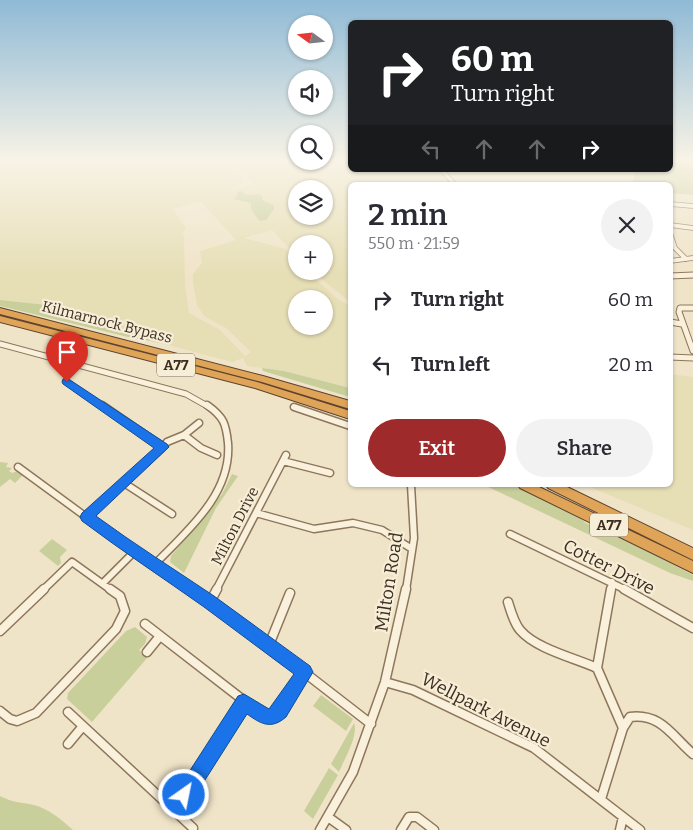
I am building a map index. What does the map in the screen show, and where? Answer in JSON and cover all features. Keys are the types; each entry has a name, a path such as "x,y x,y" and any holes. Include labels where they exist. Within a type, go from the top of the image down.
{"highway":[{"name":"Kilmarnock Bypass","path":"0,311 263,379 348,404"},
{"name":"Kilmarnock Bypass","path":"0,319 257,385 348,415"},
{"name":"A77","path":"528,487 693,566"},
{"name":"A77","path":"556,487 693,554"}],"street":[{"path":"673,204 693,206"},
{"path":"673,225 693,228"},
{"path":"673,242 675,248 686,259"},
{"path":"673,261 693,258"},
{"path":"673,276 693,275"},
{"path":"693,308 680,308 679,312 693,351"},
{"path":"673,322 682,324"},
{"path":"0,344 186,394 207,405 224,421 230,449 225,478 209,504 155,564"},
{"path":"673,357 693,358"},
{"path":"67,382 163,447"},
{"path":"294,407 348,425"},
{"path":"86,517 168,442 184,435 200,423"},
{"path":"184,435 201,448 217,455"},
{"name":"Milton Drive","path":"210,602 284,458 330,473"},
{"path":"18,467 134,552 155,564 210,602 371,724"},
{"path":"124,483 172,514"},
{"name":"Milton Road","path":"320,830 353,772 385,682 405,597 414,538 411,487"},
{"path":"256,513 314,530 353,523 382,530 412,549"},
{"name":"Cotter Drive","path":"510,534 612,582 693,628"},
{"path":"103,583 134,552"},
{"path":"0,631 72,562 120,596 125,610 116,629 36,713 20,722 10,721 0,710"},
{"path":"612,582 597,668 623,728"},
{"path":"269,645 290,593"},
{"path":"508,602 512,617 521,632 531,640 597,668"},
{"path":"144,624 265,717 270,718 280,711 304,672"},
{"path":"147,652 160,636"},
{"name":"Wellpark Avenue","path":"385,682 413,690 534,748 640,830"},
{"path":"174,811 244,702"},
{"path":"68,712 193,828"},
{"path":"601,799 623,728 630,717 641,714 653,717 693,754"},
{"path":"68,744 83,726"},
{"path":"328,817 346,830"},
{"path":"401,830 409,817 417,817 434,830"},
{"path":"620,830 623,817"}],"shaded area":[{"path":"0,199 288,199 288,225 333,225 333,199 348,199 348,300 323,280 333,280 333,235 288,235 288,247 272,230 244,238 286,249 288,251 288,280 316,280 328,290 288,290 288,335 333,335 333,295 348,305 348,387 284,371 247,366 243,358 232,362 161,343 146,336 102,327 47,305 0,300","holes":["201,202 236,240 200,251 202,263 193,274 193,282 197,305 204,316 226,328 251,352 245,356 220,330 189,313 185,286 184,235 181,234 186,229 173,209"]},
{"path":"673,374 693,377 693,530 590,487 673,487"}],"green space":[{"path":"233,199 262,199 274,205 274,209 266,220 260,221 252,211 251,203"},
{"path":"0,300 47,305 102,327 146,336 161,343 128,337 0,306"},
{"path":"262,368 284,371 348,387 348,396 263,371"},
{"path":"0,462 8,463 6,467 12,468 9,471 12,473 18,471 24,474 15,483 10,479 0,487"},
{"path":"232,474 238,476 216,508 184,573 170,562 171,556 222,494"},
{"path":"488,487 522,487 560,503 586,523 638,546 693,575 693,581 670,573"},
{"path":"52,539 67,550 60,557 61,563 58,566 39,551"},
{"path":"135,627 147,637 145,644 139,650 148,657 92,722 67,699 68,693 126,631"},
{"path":"321,695 353,719 346,731 313,706"},
{"path":"354,723 353,740 339,772 331,764"},
{"path":"329,768 338,775 313,819 304,811"},
{"path":"0,796 45,809 73,830 0,830"}],"route":[{"path":"67,382 163,447 150,461 86,517 134,552 155,564 210,602 304,672 280,711 270,718 259,714 244,702 184,795"}]}
